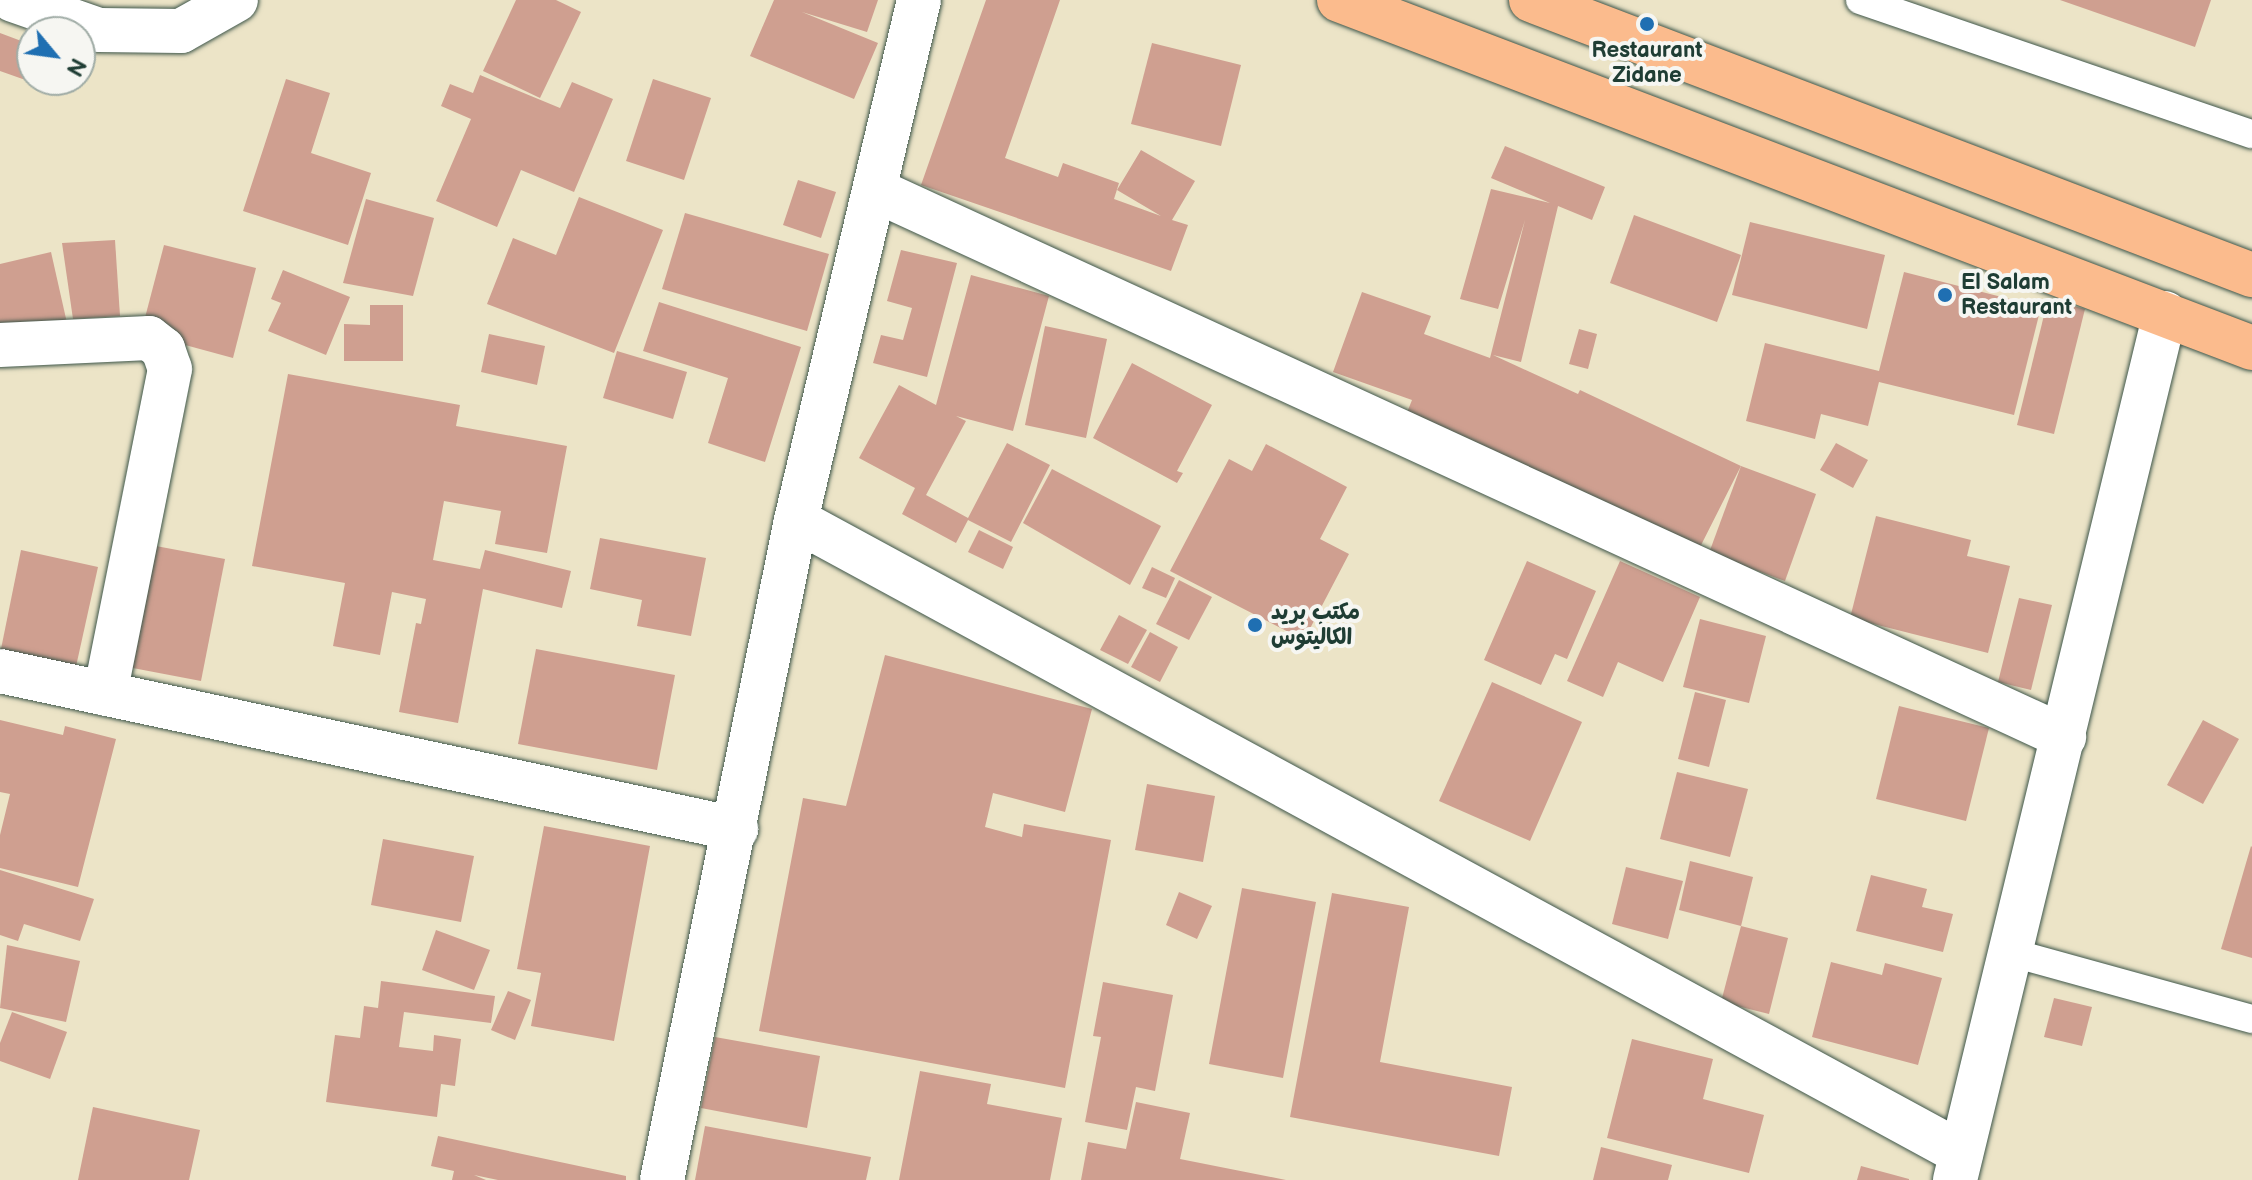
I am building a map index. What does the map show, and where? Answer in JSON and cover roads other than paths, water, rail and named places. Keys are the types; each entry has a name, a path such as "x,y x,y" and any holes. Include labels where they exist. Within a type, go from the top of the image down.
{"main road":[{"path":"1339,0 2252,348"},
{"path":"1531,0 1587,10 2252,275"}],"street":[{"path":"13,0 99,30 181,31 236,0"},
{"path":"662,1180 736,829 796,520 919,0"},
{"path":"875,190 2064,737"},
{"path":"796,520 1958,1166 2165,313"},
{"path":"0,345 149,338 163,349 170,369 105,694"},
{"path":"0,671 736,829"}],"lane":[{"path":"1860,0 2252,134"},
{"path":"2009,952 2252,1019"}],"place":[{"name":"Restaurant Zidane","path":"1647,24"},
{"name":"El Salam Restaurant","path":"1945,295"},
{"name":"مكتب بريد الكاليتوس","path":"1255,625"}]}
